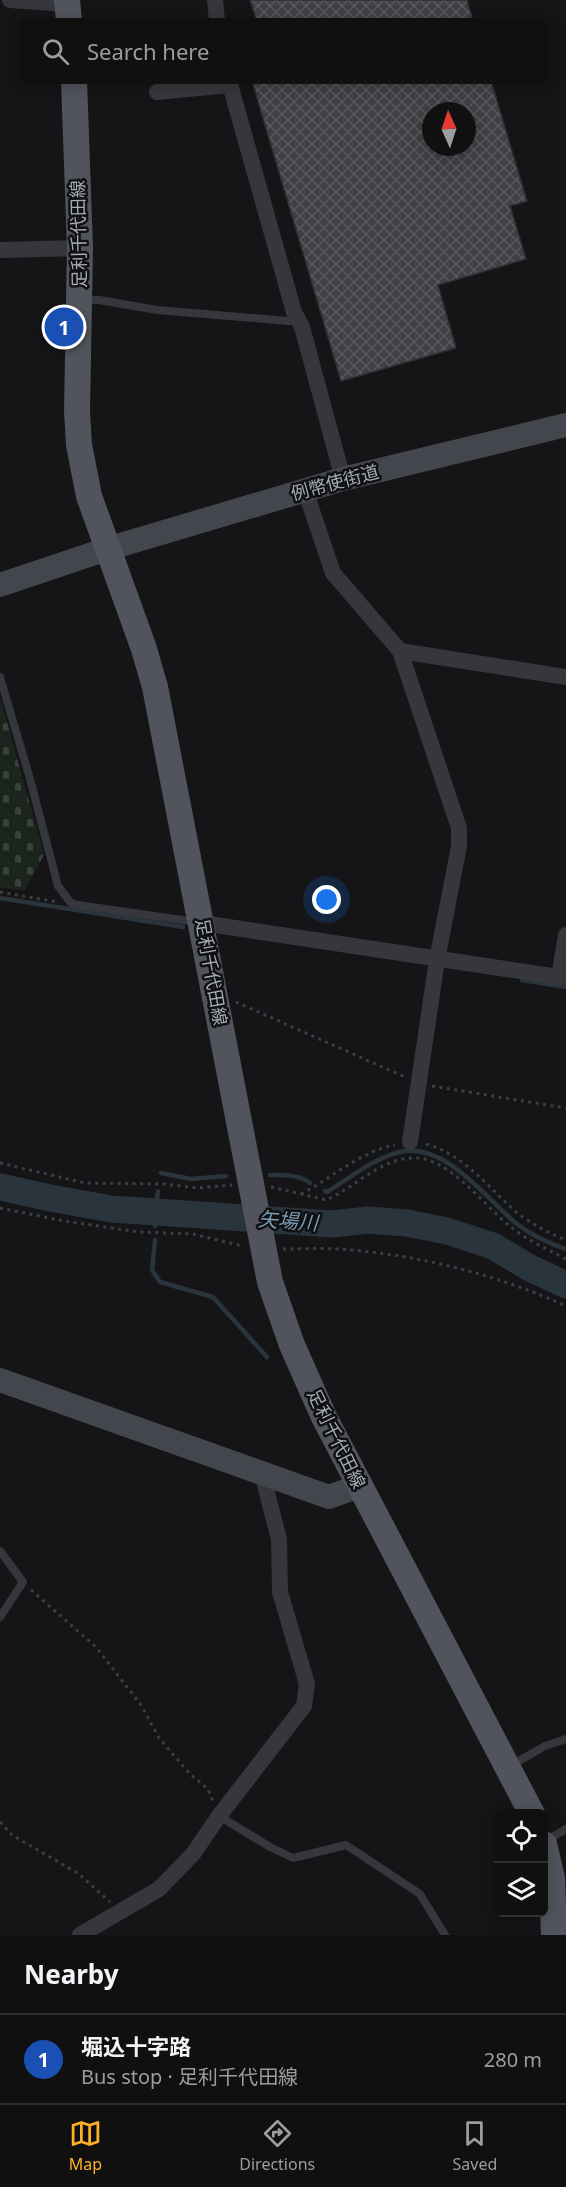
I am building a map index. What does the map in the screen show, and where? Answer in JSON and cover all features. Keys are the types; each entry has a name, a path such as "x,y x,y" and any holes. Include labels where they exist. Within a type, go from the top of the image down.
{"main road":[{"name":"足利千代田線","path":"74,84 80,248 77,411 79,445 89,496 144,649 155,687 270,1282 292,1346 324,1417 530,1809"},
{"name":"例幣使街道","path":"0,585 107,549 343,479 566,425"},
{"path":"0,1380 329,1497 359,1486"},
{"path":"548,1862 560,1904 554,1935"}],"street":[{"path":"9,0 68,8"},
{"path":"215,0 217,18"},
{"path":"158,92 222,84"},
{"path":"230,84 294,312 302,327 343,479"},
{"path":"0,250 80,248"},
{"path":"305,490 333,573 400,651 459,828 459,846 437,960 410,1142"},
{"path":"400,651 566,677"},
{"path":"202,923 437,960 563,977 566,935"},
{"path":"80,1935 159,1889 193,1854 219,1816 304,1706 307,1684 280,1592 279,1539 262,1474"}],"lane":[{"path":"80,300 99,300 157,310 298,320"},
{"path":"0,677 58,886 71,903 202,923"},
{"path":"0,1551 23,1582 0,1617"},
{"path":"508,1766 545,1746 566,1739"},
{"path":"219,1816 293,1858 346,1845 420,1894 445,1935"},
{"path":"548,1840 566,1829"}],"path":[{"path":"0,892 71,903"},
{"path":"213,992 419,1083 566,1108"},
{"path":"301,1194 367,1155 410,1142 440,1148 454,1156 516,1211 539,1227 566,1240"},
{"path":"0,1162 85,1183 165,1184 196,1188 217,1185 280,1188 326,1200 382,1168 411,1158 423,1159 447,1169 513,1229 566,1259"},
{"path":"0,1208 64,1221 139,1232 193,1234 232,1244 338,1249 404,1257 480,1275 566,1306"},
{"path":"23,1582 104,1656 141,1705 159,1738 190,1774 207,1788 219,1816"},
{"path":"0,1822 12,1835 80,1874 121,1912"}],"green space":[{"path":"0,697 44,855 24,891 0,887"}],"building":[{"path":"250,0 467,0 472,18 256,18"},
{"path":"253,84 492,84 527,201 510,206 526,259 438,285 456,348 341,381"}],"waterway":[{"path":"0,898 183,927"},
{"path":"522,980 566,987"},
{"path":"325,1191 327,1192 381,1159 400,1152 417,1151 433,1155 449,1164 464,1174 523,1228 540,1239 566,1249"},
{"path":"161,1173 191,1179 226,1176"},
{"path":"270,1175 286,1175 310,1183"},
{"name":"矢場川","path":"0,1187 111,1209 332,1224 368,1220 407,1223 447,1231 493,1246 528,1267 566,1285"},
{"name":"矢場川","path":"155,1226 158,1191"},
{"path":"155,1240 152,1270 160,1282 213,1297 267,1357"}],"place":[{"name":"堀込十字路","path":"64,327"}]}
